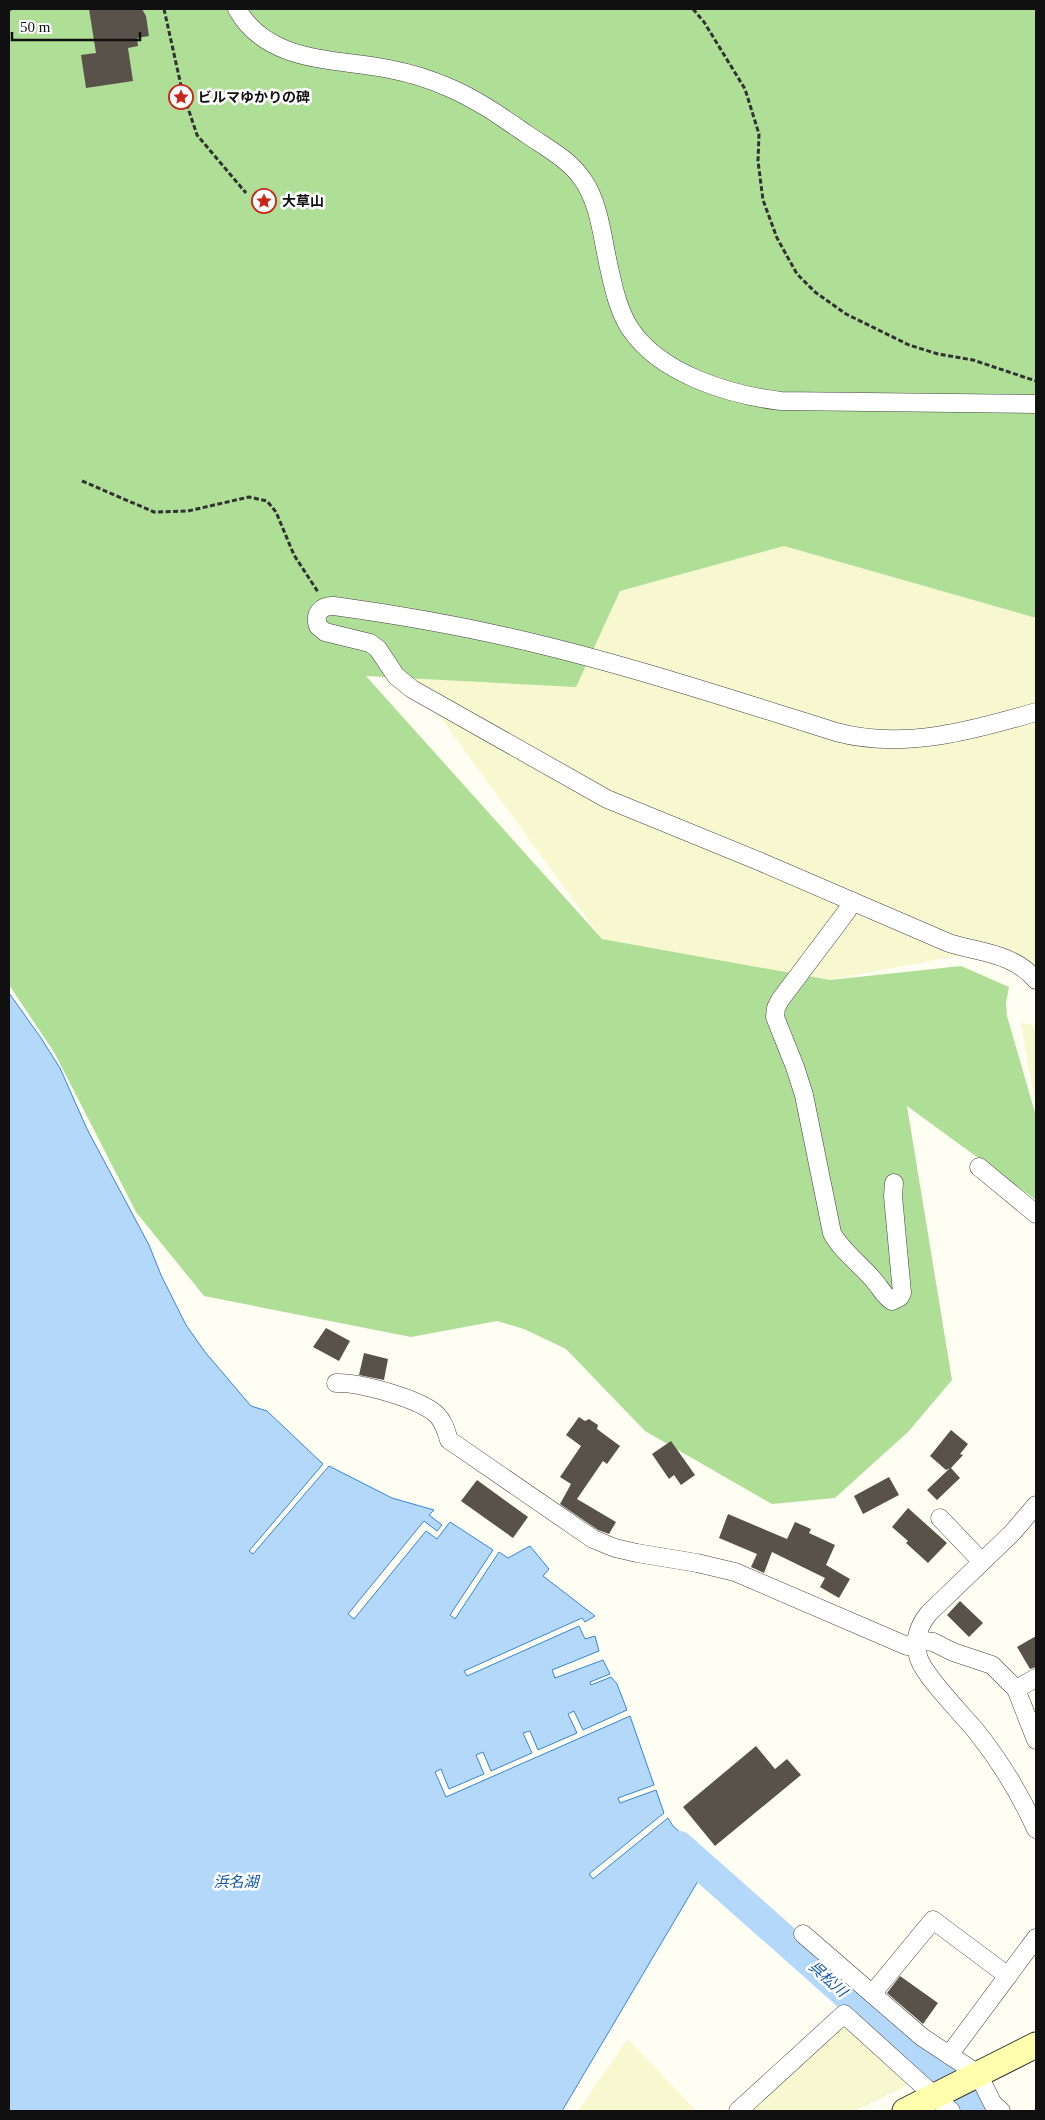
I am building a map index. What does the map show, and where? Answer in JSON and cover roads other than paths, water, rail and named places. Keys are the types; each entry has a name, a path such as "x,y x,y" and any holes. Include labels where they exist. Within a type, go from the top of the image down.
{"street":[{"path":"237,9 250,27 261,37 287,52 388,68 431,80 451,88 490,109 569,163 584,180 593,200 615,293 630,328 647,347 686,373 704,382 742,395 781,401 1036,404"},
{"path":"1036,712 968,732 899,738 867,738 836,732 648,674 548,646 446,624 327,606 321,609 317,617 321,630 370,643 378,649 396,676 412,689 577,783 622,805 949,943 1011,959 1025,968 1036,980"},
{"path":"852,901 848,911 780,1000 776,1008 775,1017 800,1081 832,1232 841,1246 873,1278 888,1299 892,1300 900,1297 902,1293 893,1196 894,1182"},
{"path":"979,1167 1036,1214"},
{"path":"336,1383 348,1382 400,1396 430,1410 441,1420 449,1440 593,1539 637,1554 697,1563 735,1572 907,1646 916,1642 933,1642 953,1652 992,1666 1016,1689 1036,1740"},
{"path":"1033,1514 924,1619 916,1642 922,1666 992,1752 1020,1796 1036,1829"},
{"path":"940,1518 982,1562"},
{"path":"1016,1689 1036,1678"},
{"path":"872,1994 933,1920 1008,1976"},
{"path":"804,1934 922,2036 950,2055 974,2076 1001,2111"},
{"path":"950,2055 1036,1938"},
{"path":"738,2111 844,2014 941,2101"},
{"path":"905,2111 941,2101 974,2076 1036,2045"}],"water":[{"name":"浜名湖","path":"9,993 60,1068 87,1129 149,1245 161,1275 186,1325 205,1352 251,1406 267,1411 323,1464 249,1551 253,1554 329,1466 392,1498 434,1510 429,1515 442,1525 437,1531 424,1521 348,1614 354,1619 426,1531 437,1539 450,1522 493,1550 450,1615 455,1619 499,1552 508,1558 530,1546 549,1569 543,1576 595,1616 585,1622 582,1618 464,1671 467,1676 579,1626 585,1639 595,1636 599,1651 552,1670 555,1678 603,1660 610,1674 590,1682 591,1685 611,1677 617,1684 627,1710 583,1730 574,1711 568,1714 577,1733 538,1750 530,1731 523,1733 532,1753 491,1771 483,1752 476,1755 484,1774 449,1789 441,1769 435,1772 446,1797 630,1716 654,1785 618,1798 620,1803 656,1790 664,1813 589,1874 593,1879 668,1818 673,1826 711,1859 562,2111 9,2111"}],"waterway":[{"name":"呉松川","path":"675,1850 679,1846 978,2111"}],"place":[{"name":"ビルマゆかりの碑","path":"181,97"},
{"name":"大草山","path":"264,201"}]}
